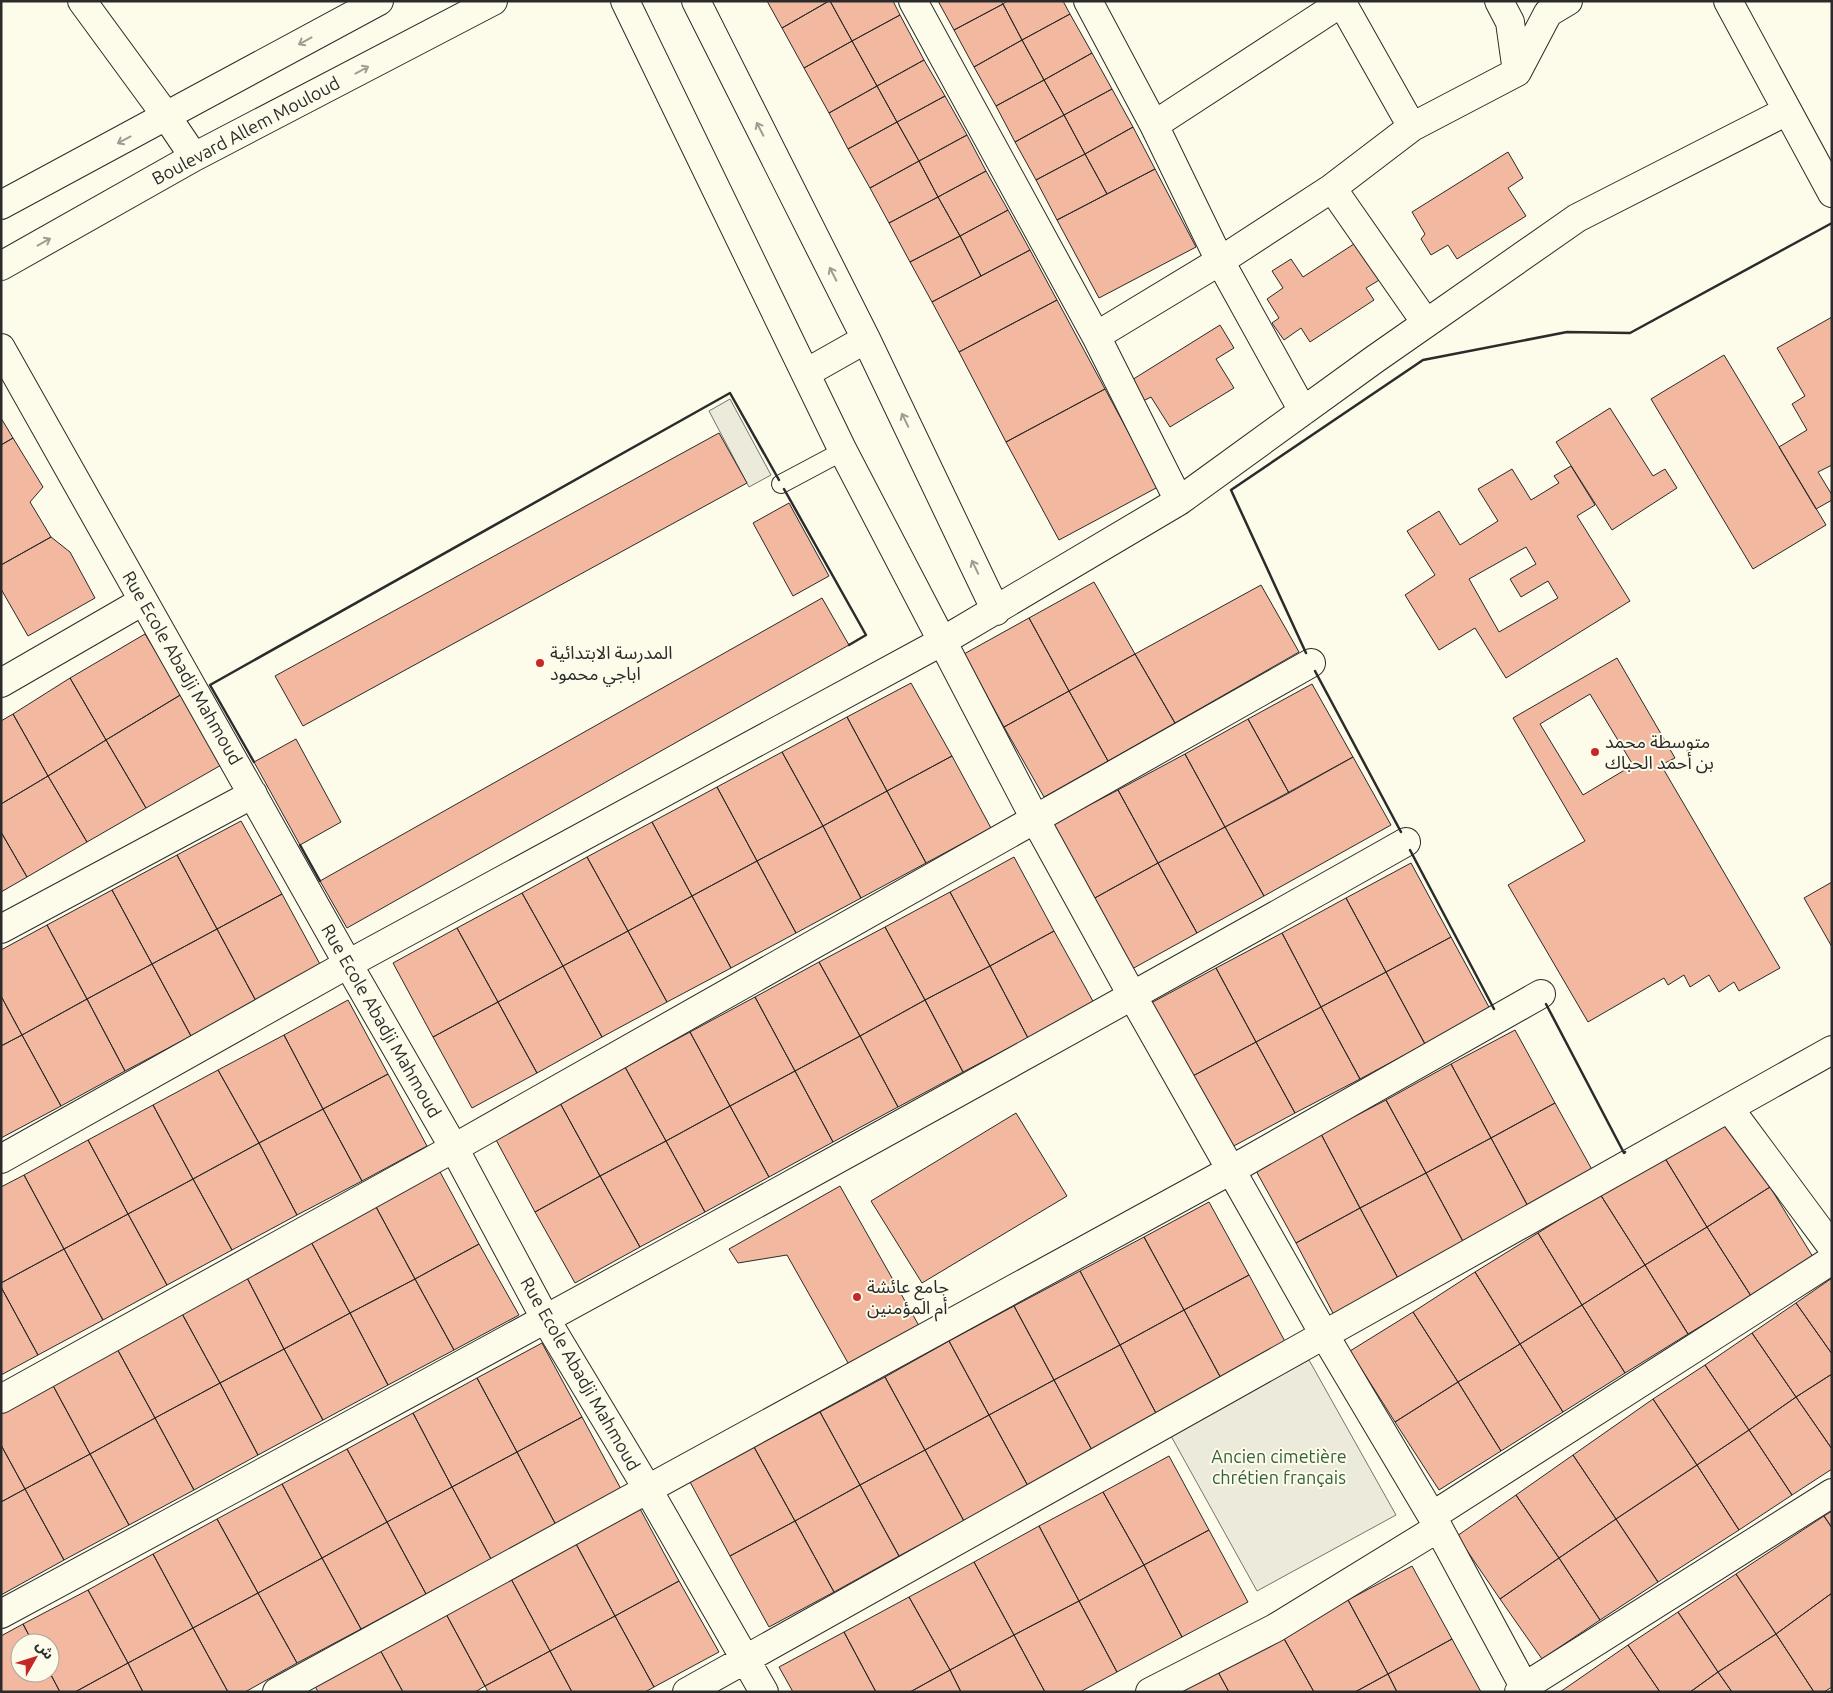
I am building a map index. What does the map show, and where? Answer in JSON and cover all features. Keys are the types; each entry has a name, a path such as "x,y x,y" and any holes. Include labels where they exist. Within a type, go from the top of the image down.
{"street":[{"path":"82,1 167,116 194,157"},
{"path":"1,205 379,1"},
{"name":"Boulevard Allem Mouloud","path":"1,266 194,157 493,1"},
{"path":"625,1 843,451 1035,819 1133,997 1325,1336 1435,1522 1523,1690 1832,1494"},
{"path":"696,1 866,339 996,611"},
{"path":"913,1 1096,336 1178,501"},
{"path":"1088,1 1154,125 1220,261 1303,411"},
{"path":"1499,1 1510,22 1517,72"},
{"path":"1096,336 1220,261 1332,188 1412,127 1517,72 1548,13 1568,1"},
{"path":"1728,1 1832,193"},
{"path":"1154,125 1342,2 1412,127"},
{"path":"1,1159 348,964 996,611 1178,501 1426,323 1577,218 1787,111"},
{"path":"1332,188 1426,323"},
{"path":"806,373 866,339"},
{"name":"Rue Ecole Abadji Mahmoud","path":"1,348 348,964 454,1148 546,1320 647,1488 764,1692"},
{"path":"1,683 144,601"},
{"path":"1,1399 454,1148 1311,663"},
{"path":"1,929 253,794"},
{"path":"1,1614 546,1320 1133,997 1406,842"},
{"path":"277,1692 1231,1170 1541,994"},
{"path":"687,1692 1325,1336 1832,1050"},
{"path":"1729,1108 1832,1247"},
{"path":"1150,1692 1275,1628 1832,1260"}],"lane":[{"path":"782,484 843,451"}],"green space":[{"name":"Ancien cimetière chrétien français","path":"1309,1360 1396,1515 1257,1591 1171,1436"}],"shaded area":[{"path":"730,399 771,475 749,487 709,411"}],"building":[{"path":"767,1 829,1 782,28"},
{"path":"829,1 852,41 804,68 782,28"},
{"path":"830,1 893,1 900,15 852,41"},
{"path":"938,1 1001,1 1003,4 954,30"},
{"path":"1007,1 1063,1 1070,14 1022,40 1003,4"},
{"path":"1003,4 1022,40 974,67 954,30"},
{"path":"1070,14 1092,53 1044,80 1022,40"},
{"path":"900,15 924,60 877,86 852,41"},
{"path":"1022,40 1044,80 996,106 974,67"},
{"path":"852,41 877,86 829,113 804,68"},
{"path":"1092,53 1112,89 1064,115 1044,80"},
{"path":"924,60 945,96 897,122 877,86"},
{"path":"1044,80 1064,115 1015,142 996,106"},
{"path":"877,86 897,122 848,149 829,113"},
{"path":"1112,89 1133,127 1085,154 1064,115"},
{"path":"945,96 967,135 919,161 897,122"},
{"path":"1064,115 1085,154 1036,180 1015,142"},
{"path":"897,122 919,161 870,188 848,149"},
{"path":"1133,127 1155,169 1107,194 1085,154"},
{"path":"967,135 986,171 938,197 919,161"},
{"path":"1508,152 1523,178 1508,188 1526,216 1457,259 1448,245 1431,255 1421,239 1425,234 1412,212"},
{"path":"1085,154 1107,194 1057,220 1036,180"},
{"path":"919,161 938,197 889,223 870,188"},
{"path":"1155,169 1196,247 1099,298 1057,220"},
{"path":"986,171 1008,210 960,236 938,197"},
{"path":"938,197 960,236 910,262 889,223"},
{"path":"1008,210 1030,250 981,276 960,236"},
{"path":"960,236 981,276 932,302 910,262"},
{"path":"1357,242 1381,279 1366,288 1374,300 1310,342 1301,328 1284,340 1272,323 1279,318 1267,299 1283,288 1272,271 1291,259 1303,277"},
{"path":"1030,250 1057,300 959,352 932,302"},
{"path":"1057,300 1105,389 1006,442 959,352"},
{"path":"1832,317 1832,465 1818,472 1832,495 1832,500 1816,509 1779,447 1807,430 1792,404 1805,396 1777,348"},
{"path":"1220,325 1234,348 1216,359 1234,388 1170,427 1151,397 1139,403 1127,383"},
{"path":"1724,355 1826,525 1753,569 1651,399"},
{"path":"1105,389 1158,487 1059,540 1006,442"},
{"path":"1610,408 1653,476 1665,469 1677,488 1612,530 1556,442"},
{"path":"1,418 13,438 1,445"},
{"path":"719,433 747,483 303,726 275,676"},
{"path":"13,438 43,487 30,502 51,537 1,565 1,445"},
{"path":"1571,466 1595,505 1577,516 1630,601 1506,678 1475,628 1439,650 1405,595 1435,575 1407,531 1439,511 1460,545 1498,521 1478,489 1512,469 1531,500 1559,483 1554,476","holes":["1526,547 1536,564 1510,579 1521,597 1548,581 1558,598 1499,632 1469,579"]},
{"path":"789,503 829,576 793,596 753,523"},
{"path":"51,537 70,552 95,598 28,636 1,589 1,565"},
{"path":"1094,582 1135,654 1069,691 1029,618"},
{"path":"1261,585 1299,652 1175,723 1135,654"},
{"path":"822,598 849,645 347,928 320,881"},
{"path":"1029,618 1069,691 1004,727 964,654"},
{"path":"145,634 182,694 106,740 70,678"},
{"path":"1135,654 1175,723 1108,761 1069,691"},
{"path":"1617,658 1675,758 1661,765 1780,968 1739,991 1734,982 1719,992 1709,975 1690,987 1684,975 1668,985 1664,978 1588,1022 1508,885 1585,841 1513,718","holes":["1590,694 1633,765 1583,795 1540,724"]},
{"path":"70,678 106,740 48,776 13,714"},
{"path":"911,683 952,756 887,791 847,717"},
{"path":"1312,684 1353,757 1289,793 1248,719"},
{"path":"1069,691 1108,761 1044,797 1004,727"},
{"path":"182,694 223,764 146,808 106,740"},
{"path":"13,714 48,776 1,804 1,721"},
{"path":"847,717 887,791 823,826 782,752"},
{"path":"1248,719 1289,793 1225,827 1185,754"},
{"path":"296,739 341,822 300,845 254,762"},
{"path":"106,740 146,808 87,842 48,776"},
{"path":"782,752 823,826 757,861 717,787"},
{"path":"1185,754 1225,827 1158,863 1118,790"},
{"path":"952,756 991,828 926,863 887,791"},
{"path":"1353,757 1391,825 1264,896 1225,827"},
{"path":"48,776 87,842 27,877 1,832 1,804"},
{"path":"717,787 757,861 692,896 652,822"},
{"path":"1118,790 1158,863 1093,899 1053,824"},
{"path":"887,791 926,863 861,898 823,826"},
{"path":"241,821 282,894 217,929 177,855"},
{"path":"652,822 692,896 628,931 587,857"},
{"path":"823,826 861,898 796,933 757,861"},
{"path":"1225,827 1264,896 1197,933 1158,863"},
{"path":"1,832 27,877 1,892"},
{"path":"177,855 217,929 152,964 112,890"},
{"path":"587,857 628,931 563,966 522,893"},
{"path":"1014,857 1054,931 990,966 950,892"},
{"path":"757,861 796,933 731,968 692,896"},
{"path":"1158,863 1197,933 1132,969 1093,899"},
{"path":"1411,863 1451,937 1386,972 1346,898"},
{"path":"1832,882 1832,947 1804,898"},
{"path":"112,890 152,964 87,999 47,925"},
{"path":"950,892 990,966 925,1000 885,927"},
{"path":"522,893 563,966 498,1002 457,928"},
{"path":"282,894 321,966 256,1001 217,929"},
{"path":"692,896 731,968 667,1002 628,931"},
{"path":"1346,898 1386,972 1321,1007 1282,933"},
{"path":"47,925 87,999 22,1035 1,996 1,950"},
{"path":"885,927 925,1000 860,1036 819,962"},
{"path":"457,928 498,1002 433,1037 393,963"},
{"path":"217,929 256,1001 191,1036 152,964"},
{"path":"628,931 667,1002 602,1037 563,966"},
{"path":"1054,931 1094,1003 1028,1038 990,966"},
{"path":"1282,933 1321,1007 1256,1042 1216,968"},
{"path":"1451,937 1490,1009 1425,1044 1386,972"},
{"path":"819,962 860,1036 795,1071 755,997"},
{"path":"152,964 191,1036 125,1071 87,999"},
{"path":"563,966 602,1037 537,1073 498,1002"},
{"path":"990,966 1028,1038 963,1072 925,1000"},
{"path":"1216,968 1256,1042 1191,1077 1151,1003"},
{"path":"1386,972 1425,1044 1360,1079 1321,1007"},
{"path":"1,996 22,1035 1,1046"},
{"path":"755,997 795,1071 730,1106 690,1032"},
{"path":"87,999 125,1071 61,1106 22,1035"},
{"path":"348,1000 388,1074 323,1109 284,1035"},
{"path":"925,1000 963,1072 898,1107 860,1036"},
{"path":"498,1002 537,1073 472,1108 433,1037"},
{"path":"1321,1007 1360,1079 1295,1113 1256,1042"},
{"path":"1515,1030 1555,1103 1491,1138 1451,1064"},
{"path":"690,1032 730,1106 666,1141 625,1067"},
{"path":"22,1035 61,1106 1,1138 1,1046"},
{"path":"284,1035 323,1109 259,1143 218,1070"},
{"path":"860,1036 898,1107 833,1142 795,1071"},
{"path":"1256,1042 1295,1113 1230,1148 1191,1077"},
{"path":"1451,1064 1491,1138 1426,1173 1386,1100"},
{"path":"625,1067 666,1141 600,1176 560,1103"},
{"path":"218,1070 259,1143 193,1179 153,1105"},
{"path":"795,1071 833,1142 769,1177 730,1106"},
{"path":"388,1074 427,1146 362,1181 323,1109"},
{"path":"1386,1100 1426,1173 1360,1208 1321,1134"},
{"path":"560,1103 600,1176 535,1212 495,1138"},
{"path":"1555,1103 1595,1175 1530,1210 1491,1138"},
{"path":"153,1105 193,1179 128,1214 88,1140"},
{"path":"730,1106 769,1177 705,1212 666,1141"},
{"path":"323,1109 362,1181 297,1215 259,1143"},
{"path":"1016,1113 1067,1196 922,1283 871,1201"},
{"path":"1725,1117 1770,1187 1707,1227 1663,1155"},
{"path":"1321,1134 1360,1208 1296,1243 1255,1169"},
{"path":"1491,1138 1530,1210 1465,1245 1426,1173"},
{"path":"88,1140 128,1214 64,1249 24,1175"},
{"path":"666,1141 705,1212 640,1247 600,1176"},
{"path":"259,1143 297,1215 232,1250 193,1179"},
{"path":"1663,1155 1707,1227 1645,1265 1600,1194"},
{"path":"439,1170 479,1244 415,1279 375,1205"},
{"path":"1426,1173 1465,1245 1399,1280 1360,1208"},
{"path":"24,1175 64,1249 1,1283 1,1187"},
{"path":"600,1176 640,1247 575,1283 535,1212"},
{"path":"193,1179 232,1250 167,1285 128,1214"},
{"name":"جامع عائشة أم المؤمنين","path":"840,1186 922,1331 852,1370 787,1255 738,1263 729,1249"},
{"path":"1770,1187 1813,1257 1751,1296 1707,1227"},
{"path":"1600,1194 1645,1265 1582,1305 1538,1233"},
{"path":"1209,1202 1249,1275 1184,1310 1144,1237"},
{"path":"375,1205 415,1279 350,1313 310,1240"},
{"path":"1360,1208 1399,1280 1334,1315 1296,1243"},
{"path":"128,1214 167,1285 103,1320 64,1249"},
{"path":"1707,1227 1751,1296 1688,1334 1645,1265"},
{"path":"1538,1233 1582,1305 1520,1344 1475,1272"},
{"path":"1144,1237 1184,1310 1120,1345 1080,1271"},
{"path":"310,1240 350,1313 284,1349 245,1274"},
{"path":"479,1244 519,1315 454,1350 415,1279"},
{"path":"64,1249 103,1320 38,1355 1,1287 1,1283"},
{"path":"1645,1265 1688,1334 1625,1373 1582,1305"},
{"path":"1080,1271 1120,1345 1054,1380 1014,1306"},
{"path":"1475,1272 1520,1344 1458,1382 1413,1312"},
{"path":"245,1274 284,1349 220,1383 180,1310"},
{"path":"1249,1275 1288,1347 1223,1382 1184,1310"},
{"path":"1832,1278 1832,1354 1796,1303"},
{"path":"415,1279 454,1350 388,1385 350,1313"},
{"path":"1,1287 38,1355 1,1375"},
{"path":"1796,1303 1832,1354 1832,1374 1796,1397 1752,1333"},
{"path":"1582,1305 1625,1373 1563,1412 1520,1344"},
{"path":"1014,1306 1054,1380 989,1415 949,1341"},
{"path":"180,1310 220,1383 155,1418 115,1345"},
{"path":"1184,1310 1223,1382 1158,1417 1120,1345"},
{"path":"1413,1312 1458,1382 1395,1422 1350,1351"},
{"path":"350,1313 388,1385 323,1420 284,1349"},
{"path":"1752,1333 1796,1397 1749,1430 1705,1365"},
{"path":"949,1341 989,1415 925,1450 885,1377"},
{"path":"542,1343 582,1417 517,1452 477,1378"},
{"path":"1520,1344 1563,1412 1501,1451 1458,1382"},
{"path":"115,1345 155,1418 90,1454 50,1380"},
{"path":"1120,1345 1158,1417 1093,1452 1054,1380"},
{"path":"284,1349 323,1420 258,1455 220,1383"},
{"path":"1705,1365 1749,1430 1697,1465 1653,1399"},
{"path":"1832,1374 1832,1449 1796,1397"},
{"path":"885,1377 925,1450 860,1485 820,1412"},
{"path":"477,1378 517,1452 452,1487 413,1413"},
{"path":"50,1380 90,1454 25,1489 1,1445 1,1407"},
{"path":"1054,1380 1093,1452 1028,1486 989,1415"},
{"path":"1458,1382 1501,1451 1439,1490 1395,1422"},
{"path":"220,1383 258,1455 194,1490 155,1418"},
{"path":"1796,1397 1832,1449 1832,1469 1792,1495 1749,1430"},
{"path":"1653,1399 1697,1465 1616,1519 1573,1455"},
{"path":"820,1412 860,1485 795,1521 754,1447"},
{"path":"413,1413 452,1487 387,1522 347,1449"},
{"path":"989,1415 1028,1486 964,1521 925,1450"},
{"path":"582,1417 621,1489 556,1525 517,1452"},
{"path":"155,1418 194,1490 129,1525 90,1454"},
{"path":"1749,1430 1792,1495 1739,1530 1697,1465"},
{"path":"1,1445 25,1489 1,1502"},
{"path":"754,1447 795,1521 730,1556 690,1482"},
{"path":"347,1449 387,1522 322,1558 282,1484"},
{"path":"925,1450 964,1521 899,1556 860,1485"},
{"path":"517,1452 556,1525 491,1559 452,1487"},
{"path":"90,1454 129,1525 64,1560 25,1489"},
{"path":"1573,1455 1616,1519 1559,1558 1516,1495"},
{"path":"1169,1456 1209,1530 1144,1565 1103,1492"},
{"path":"1697,1465 1739,1530 1658,1582 1616,1519"},
{"path":"282,1484 322,1558 258,1593 217,1519"},
{"path":"860,1485 899,1556 834,1592 795,1521"},
{"path":"452,1487 491,1559 426,1594 387,1522"},
{"path":"25,1489 64,1560 1,1595 1,1502"},
{"path":"1103,1492 1144,1565 1079,1601 1039,1526"},
{"path":"1516,1495 1559,1558 1500,1599 1457,1536"},
{"path":"639,1507 679,1581 615,1616 575,1542"},
{"path":"1832,1511 1832,1528 1824,1516"},
{"path":"1824,1516 1832,1528 1832,1593 1776,1634 1736,1574"},
{"path":"217,1519 258,1593 193,1628 153,1554"},
{"path":"1616,1519 1658,1582 1600,1620 1559,1558"},
{"path":"795,1521 834,1592 769,1627 730,1556"},
{"path":"387,1522 426,1594 361,1629 322,1558"},
{"path":"1039,1526 1079,1601 1014,1635 974,1562"},
{"path":"1209,1530 1248,1602 1182,1637 1144,1565"},
{"path":"575,1542 615,1616 550,1651 510,1577"},
{"path":"153,1554 193,1628 128,1663 88,1590"},
{"path":"322,1558 361,1629 297,1663 258,1593"},
{"path":"1559,1558 1600,1620 1542,1659 1500,1599"},
{"path":"974,1562 1014,1635 950,1670 909,1597"},
{"path":"1144,1565 1182,1637 1117,1672 1079,1601"},
{"path":"1412,1566 1452,1639 1388,1674 1348,1600"},
{"path":"1736,1574 1776,1634 1718,1672 1678,1612"},
{"path":"510,1577 550,1651 485,1686 445,1612"},
{"path":"679,1581 719,1652 654,1687 615,1616"},
{"path":"88,1590 128,1663 75,1692 60,1692 55,1683 60,1683 60,1633 28,1633 23,1624"},
{"path":"258,1593 297,1663 245,1692 228,1692 193,1628"},
{"path":"1832,1593 1832,1687 1824,1692 1814,1692 1776,1634"},
{"path":"909,1597 950,1670 910,1692 876,1692 844,1632"},
{"path":"1348,1600 1388,1674 1355,1692 1314,1692 1282,1635"},
{"path":"1079,1601 1117,1672 1080,1692 1045,1692 1014,1635"},
{"path":"445,1612 485,1686 475,1692 403,1692 379,1648"},
{"path":"1678,1612 1718,1672 1690,1692 1660,1692 1628,1645"},
{"path":"615,1616 654,1687 645,1692 572,1692 550,1651"},
{"path":"23,1624 28,1633 10,1633 10,1683 55,1683 60,1692 1,1692 1,1636"},
{"path":"193,1628 228,1692 143,1692 128,1663"},
{"path":"844,1632 876,1692 793,1692 779,1667"},
{"path":"1776,1634 1814,1692 1732,1692 1718,1672"},
{"path":"1014,1635 1045,1692 961,1692 950,1670"},
{"path":"1282,1635 1314,1692 1229,1692 1217,1670"},
{"path":"1452,1639 1481,1692 1397,1692 1388,1674"},
{"path":"1628,1645 1660,1692 1560,1692"},
{"path":"379,1648 403,1692 318,1692 314,1684"},
{"path":"550,1651 572,1692 488,1692 485,1686"},
{"path":"128,1663 143,1692 75,1692"},
{"path":"950,1670 961,1692 910,1692"},
{"path":"1217,1670 1229,1692 1177,1692"},
{"path":"1718,1672 1732,1692 1690,1692"},
{"path":"1388,1674 1397,1692 1355,1692"}],"wall":[{"path":"1306,653 1231,490 1423,360 1567,332 1630,333 1832,223"},
{"path":"254,762 210,685 730,393 779,480"},
{"path":"784,489 866,635 849,645"},
{"path":"1315,671 1401,832"},
{"path":"300,845 320,881"},
{"path":"1410,850 1494,1009"},
{"path":"1546,1004 1625,1152"}],"place":[{"name":"المدرسة الابتدائية اباجي محمود","path":"540,663"},
{"name":"متوسطة محمد بن أحمد الحباك","path":"1595,752"},
{"name":"جامع عائشة أم المؤمنين","path":"857,1297"}]}
